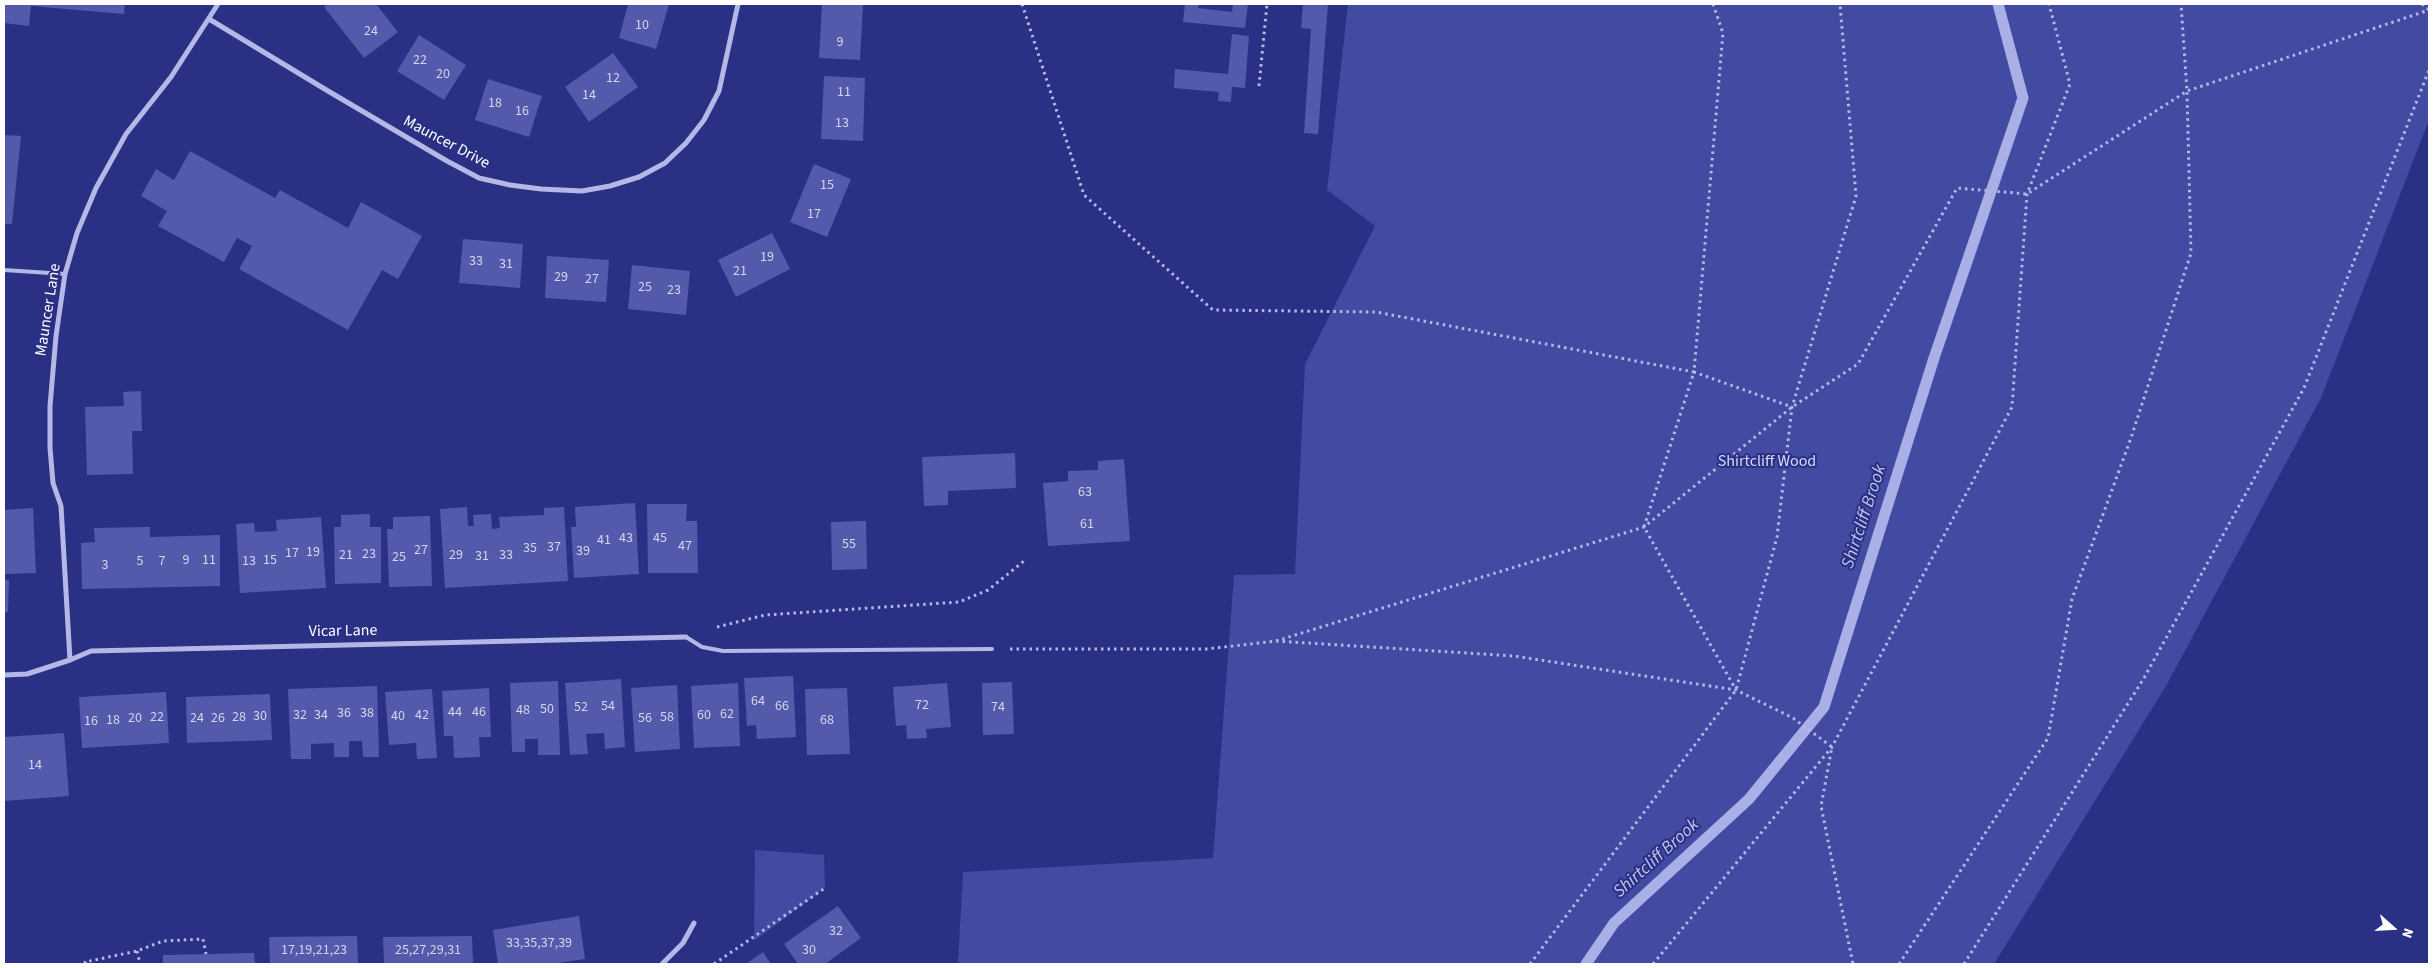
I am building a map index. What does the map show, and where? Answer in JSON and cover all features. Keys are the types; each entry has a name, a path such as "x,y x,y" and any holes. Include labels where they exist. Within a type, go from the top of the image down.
{"street":[{"name":"Mauncer Lane","path":"70,660 61,506 53,483 50,448 50,406 56,336 65,274 77,233 96,188 126,134 171,77 218,4"},
{"name":"Mauncer Drive","path":"209,19 447,162 479,178 518,186 582,191 610,186 639,177 665,163 686,143 704,120 719,92 738,4"},
{"name":"Vicar Lane","path":"4,675 28,674 90,651 686,637"},
{"path":"662,964 682,943 694,923"}],"lane":[{"path":"4,270 65,274"},
{"path":"686,637 702,647 723,651 992,649"}],"path":[{"path":"1022,4 1084,195 1213,310 1376,312 1694,372 1792,408"},
{"path":"1259,86 1268,4"},
{"path":"1713,4 1723,33 1694,372 1644,527 1736,690"},
{"path":"1530,964 1736,690 1777,537 1792,408 1856,196 1840,4"},
{"path":"1653,964 1832,747 2012,407 2027,194 2070,84 2049,4"},
{"path":"1899,964 2048,738 2072,599 2131,438 2191,253 2187,91 2181,4"},
{"path":"2422,4 2429,10"},
{"path":"1276,641 1644,527 1792,408 1858,364 1957,188 2027,194 2187,91 2429,10"},
{"path":"1964,964 2144,678 2304,388 2429,70"},
{"path":"686,637 764,615 959,602 988,590 1024,560"},
{"path":"992,649 1206,649 1276,641 1514,656 1736,690 1793,718 1832,747"},
{"path":"1832,747 1821,806 1853,964"},
{"path":"714,964 825,888"},
{"path":"86,964 85,962 137,951 163,941 203,939 206,954"},
{"path":"137,951 140,964"}],"green space":[{"name":"Shirtcliff Wood","path":"1348,4 2429,4 2429,120 2321,398 2166,686 1994,964 958,964 963,872 1213,858 1234,575 1295,574 1305,364 1375,226 1327,190"},
{"path":"755,850 824,855 825,888 754,941"}],"building":[{"path":"4,4 125,4 124,14 31,6 29,26 4,23"},
{"path":"328,4 376,4 398,32 364,58 324,7"},
{"path":"628,4 669,4 656,49 619,38"},
{"path":"822,4 863,4 860,60 819,58"},
{"path":"1185,4 1199,4 1198,8 1232,12 1233,4 1248,4 1245,28 1183,22"},
{"path":"1303,4 1328,4 1318,134 1304,133 1311,29 1301,28"},
{"path":"1232,34 1249,36 1245,88 1232,87 1231,102 1218,101 1219,92 1174,88 1175,69 1228,74"},
{"path":"419,35 466,65 444,100 397,71"},
{"path":"613,53 638,87 589,122 565,87"},
{"path":"824,76 865,78 863,141 821,139"},
{"path":"488,79 542,96 529,137 475,120"},
{"path":"4,135 21,136 12,224 4,224"},
{"path":"190,151 275,198 280,190 348,228 361,202 422,236 398,279 382,270 348,330 239,269 252,246 237,238 224,262 158,226 167,211 141,196 156,169 174,180"},
{"path":"814,164 851,179 827,237 790,222"},
{"path":"772,233 790,269 736,297 718,260"},
{"path":"463,239 523,244 520,288 459,283"},
{"path":"547,256 609,260 606,302 545,298"},
{"path":"632,265 690,271 686,315 628,309"},
{"path":"141,391 142,431 132,431 133,474 87,475 85,407 124,406 123,392"},
{"path":"1015,453 1016,488 948,491 948,505 924,506 922,457"},
{"path":"1124,459 1130,541 1048,546 1043,483 1068,481 1068,471 1098,470 1098,461"},
{"path":"635,503 639,574 574,578 571,527 576,527 575,507"},
{"path":"647,504 687,504 686,521 697,521 698,573 648,573"},
{"path":"467,507 468,526 474,526 473,515 491,514 492,529 500,528 499,517 544,515 544,508 564,507 568,581 445,588 440,509"},
{"path":"33,508 36,573 4,574 4,510"},
{"path":"370,514 370,527 381,527 381,583 335,584 334,527 341,527 341,515"},
{"path":"430,516 432,586 389,587 387,529 393,529 393,517"},
{"path":"321,517 326,588 240,593 236,524 254,523 255,532 277,531 276,520"},
{"path":"866,521 867,569 832,570 831,522"},
{"path":"150,527 150,537 220,535 220,586 82,589 81,543 95,542 94,528"},
{"path":"4,580 9,580 8,612 4,612"},
{"path":"793,676 796,737 757,739 756,725 747,726 744,678"},
{"path":"621,679 625,747 605,749 604,733 586,734 588,754 570,755 565,683"},
{"path":"558,681 560,755 538,755 538,739 525,739 525,752 512,752 510,683"},
{"path":"1012,682 1014,734 983,735 982,683"},
{"path":"738,683 740,746 694,748 691,686"},
{"path":"947,683 951,727 926,729 927,738 907,739 906,725 896,726 893,687"},
{"path":"677,685 680,749 635,752 631,688"},
{"path":"377,686 379,757 363,757 362,741 349,741 349,757 334,757 334,743 311,744 311,759 291,759 288,689"},
{"path":"489,688 491,737 479,737 480,757 454,758 453,736 444,736 442,691"},
{"path":"847,688 850,754 807,755 805,689"},
{"path":"432,689 437,758 417,759 416,743 389,745 385,692"},
{"path":"166,692 169,743 82,748 79,697"},
{"path":"270,694 272,740 187,743 186,697"},
{"path":"64,733 69,796 4,801 4,737"},
{"path":"838,906 861,938 825,964 798,964 784,944"},
{"path":"579,916 585,959 551,964 498,964 493,930"},
{"path":"357,936 358,964 270,964 269,937"},
{"path":"472,936 473,964 384,964 383,937"},
{"path":"763,952 771,964 746,964"},
{"path":"254,953 255,964 163,964 163,955"}],"waterway":[{"name":"Shirtcliff Brook","path":"1586,964 1614,923 1749,799 1824,707 1934,358 2023,98 1998,4"}]}
